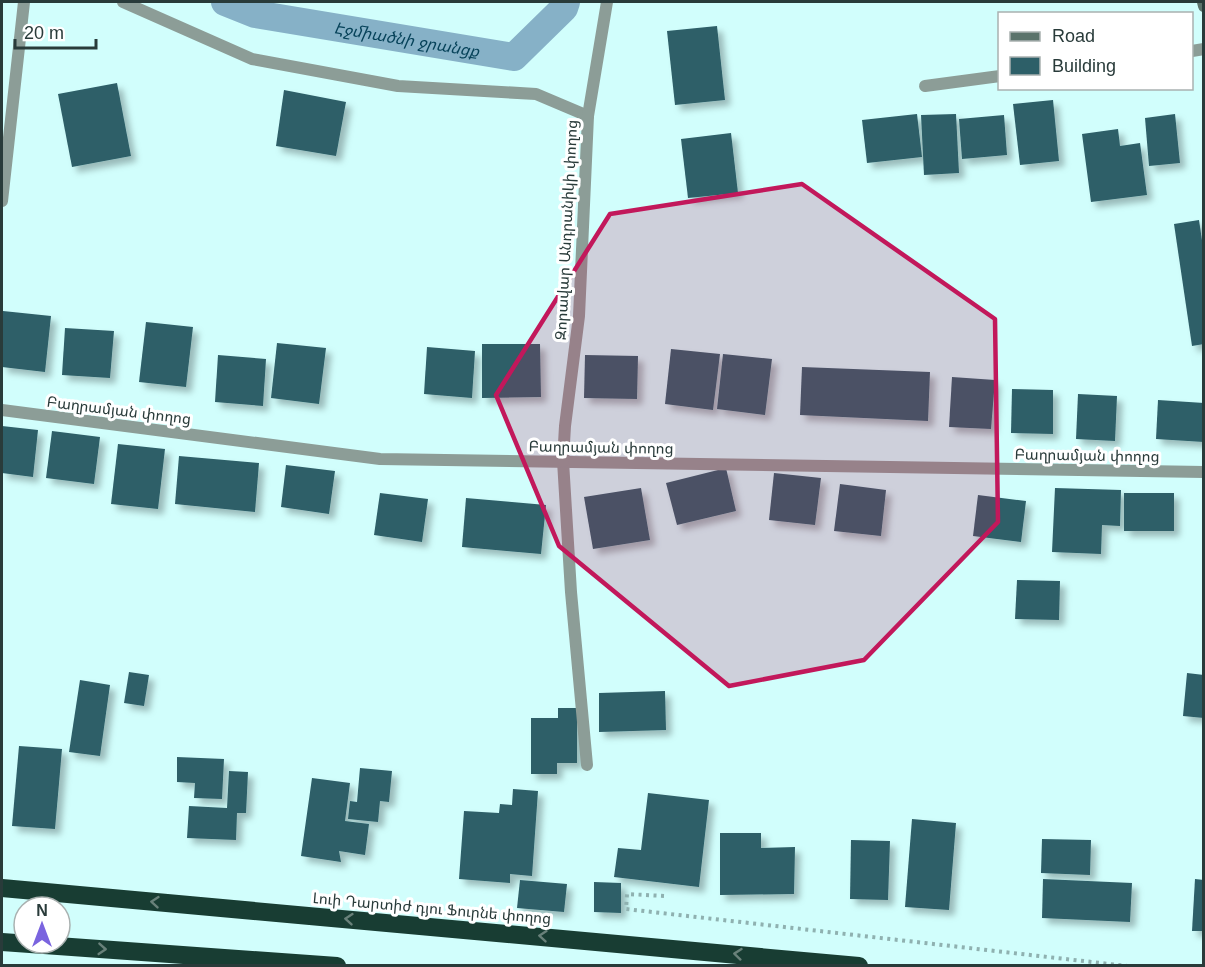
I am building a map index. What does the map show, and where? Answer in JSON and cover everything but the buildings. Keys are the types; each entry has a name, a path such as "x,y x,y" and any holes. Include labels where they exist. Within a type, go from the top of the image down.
{"highway":[{"name":"Լուի Դարտիժ դյու Ֆուրնե փողոց","path":"2,888 859,966"},
{"path":"2,942 337,966"}],"street":[{"path":"2,201 24,2"},
{"path":"123,2 252,59 398,86 536,94 588,116"},
{"name":"Զորավար Անդրանիկի փողոց","path":"587,765 571,592 563,461 565,426 579,316 588,116 607,2"},
{"path":"925,86 998,76"},
{"name":"Բաղրամյան փողոց","path":"2,410 380,459 1203,472"}],"path":[{"path":"664,896 627,894 626,909 1126,966"}],"highlighted area":[{"path":"802,184 995,319 998,522 864,660 729,686 559,546 496,395 610,214"}],"waterway":[{"name":"Էջմիածնի ջրանցք","path":"225,2 255,14 514,57 564,8 566,2"}]}
